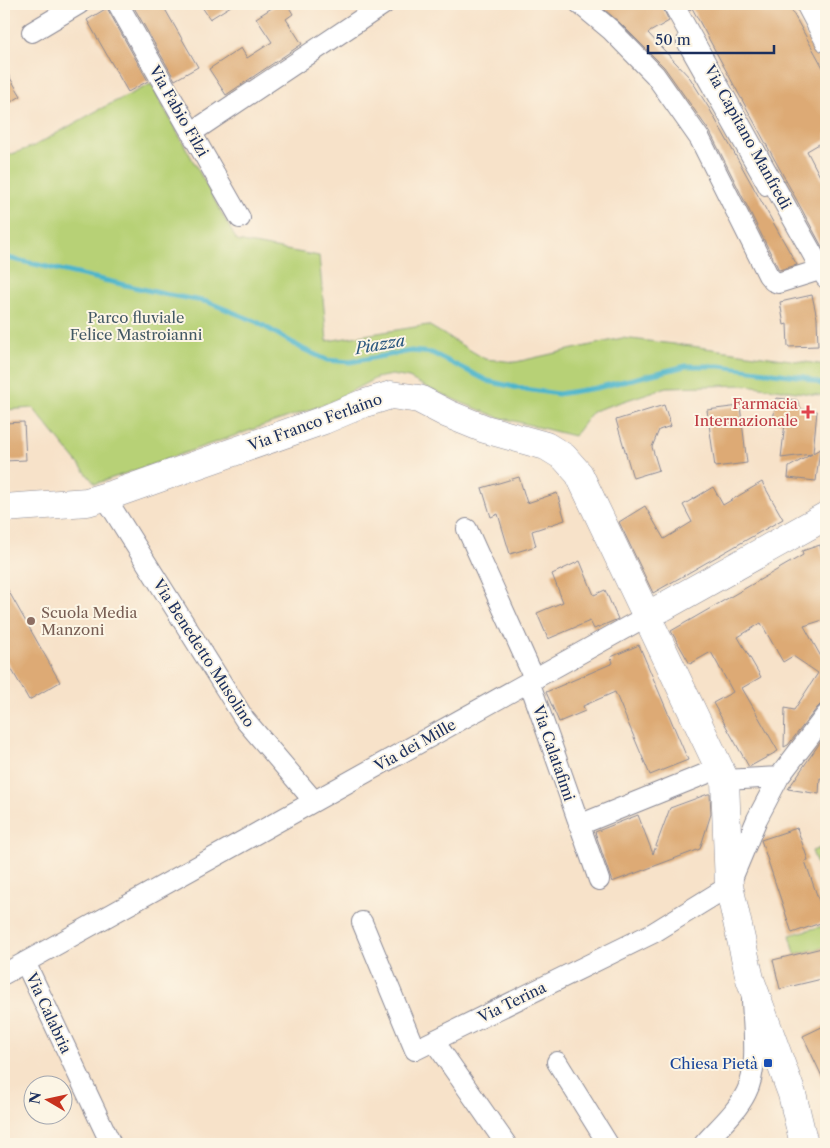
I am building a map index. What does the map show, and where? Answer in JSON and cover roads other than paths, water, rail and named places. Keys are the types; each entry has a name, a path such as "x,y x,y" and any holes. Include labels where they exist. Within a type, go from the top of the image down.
{"main road":[{"name":"Via Franco Ferlaino","path":"4,508 87,502 391,395 420,399 457,418 546,446 564,457 578,474 722,774"},
{"name":"Via dei Mille","path":"647,616 826,516"},
{"path":"722,774 729,886 752,983 792,1094 804,1144"}],"street":[{"path":"32,32 79,4"},
{"name":"Via Fabio Filzi","path":"118,4 240,218"},
{"path":"191,133 384,4"},
{"path":"580,4 611,30 654,75 700,139 768,276 778,283 825,272"},
{"name":"Via Capitano Manfredi","path":"673,4 825,272"},
{"path":"806,4 826,42"},
{"name":"Via Benedetto Musolino","path":"105,497 245,720 314,801"},
{"name":"Via Calatafimi","path":"467,529 532,680 598,880"},
{"name":"Via dei Mille","path":"4,974 647,616"},
{"path":"729,886 757,819 780,777 826,715"},
{"path":"579,825 722,774 780,777"},
{"name":"Via Terina","path":"362,922 415,1050 653,933 729,886"},
{"name":"Via Calabria","path":"25,962 111,1144"},
{"path":"704,1144 733,1113 747,1092 754,1071 752,983"},
{"path":"434,1040 506,1144"},
{"path":"557,1062 608,1144"}],"waterway":[{"name":"Piazza","path":"4,257 164,294 208,302 257,322 303,349 327,360 350,362 411,351 432,353 488,381 558,394 596,388 686,366 720,366 804,377 826,386"}],"place":[{"name":"Farmacia Internazionale","path":"808,412"},
{"name":"Scuola Media Manzoni","path":"31,621"},
{"name":"Chiesa Pietà","path":"768,1063"}],"park label":[{"name":"Parco fluviale Felice Mastroianni","path":"136,326"}]}
